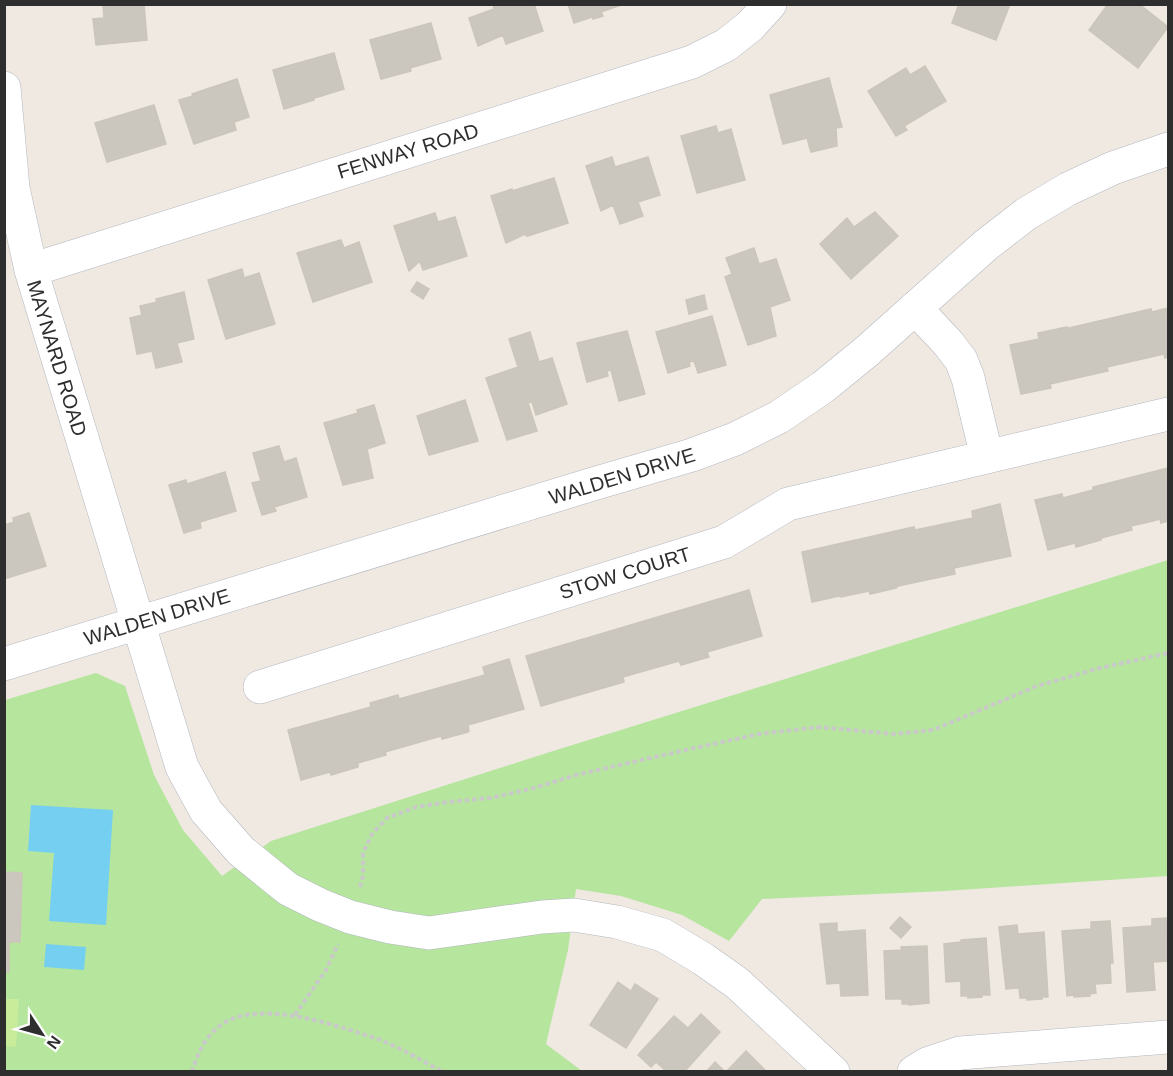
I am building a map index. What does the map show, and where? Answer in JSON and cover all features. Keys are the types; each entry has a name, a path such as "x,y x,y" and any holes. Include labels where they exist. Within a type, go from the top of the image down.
{"street":[{"name":"FENWAY ROAD","path":"31,270 692,62 726,45 750,26 770,4"},
{"name":"MAYNARD ROAD","path":"4,88 13,188 31,270 182,767 206,811 241,851 288,888 320,905 350,917 390,927 429,933 542,917 574,915 617,922 663,935 737,983 833,1071"},
{"name":"WALDEN DRIVE","path":"4,664 692,455 735,439 779,417 823,387 866,352 986,245 1026,214 1068,189 1113,168 1168,149"},
{"path":"915,308 961,360 968,378 987,457"},
{"name":"STOW COURT","path":"260,687 724,542 788,504 1168,414"},
{"path":"914,1071 960,1053 1168,1037"}],"path":[{"path":"295,1015 326,970 350,917 363,876 363,853 372,834 387,818 416,807 448,801 490,798 576,775 759,734 819,727 894,734 933,730 1037,686 1100,668 1168,653"},
{"path":"192,1071 197,1054 207,1038 224,1023 247,1014 295,1015 339,1026 385,1041 442,1071"}],"green space":[{"path":"1168,560 1168,876 945,891 762,899 729,941 682,915 621,896 576,889 568,950 546,1044 582,1071 5,1072 5,700 96,673 125,686 154,775 183,830 222,876 271,841"},
{"path":"5,999 19,999 16,1047 5,1046"}],"water":[{"path":"31,805 113,810 106,925 49,921 54,853 28,851"},
{"path":"46,944 86,947 84,970 44,967"}],"building":[{"path":"103,4 144,4 147,40 96,45 93,19 104,18"},
{"path":"493,4 534,4 543,31 506,44 503,35 478,46 469,18 494,9"},
{"path":"568,4 624,4 601,12 603,16 574,23"},
{"path":"959,4 1010,4 996,40 952,23"},
{"path":"1108,4 1139,4 1168,27 1138,68 1089,30"},
{"path":"431,23 441,59 410,68 411,71 381,79 370,40"},
{"path":"334,53 344,89 284,109 273,70"},
{"path":"925,66 946,101 904,126 907,130 896,136 868,91 906,68 910,75"},
{"path":"829,78 842,127 836,128 837,146 811,152 807,138 783,144 770,95"},
{"path":"237,79 249,117 234,122 236,130 194,144 179,100"},
{"path":"154,105 166,144 107,162 95,123"},
{"path":"716,126 718,133 731,129 745,180 697,193 681,136"},
{"path":"612,157 615,167 648,157 660,195 638,202 643,216 620,224 613,205 601,211 586,166"},
{"path":"554,178 568,223 528,236 525,234 506,243 491,196"},
{"path":"875,212 898,236 851,279 820,244 847,218 854,227"},
{"path":"435,213 438,222 455,217 467,256 423,270 420,261 409,271 394,226"},
{"path":"341,240 344,248 359,242 372,282 313,302 297,253"},
{"path":"754,248 759,264 776,259 790,300 770,307 776,336 748,345 725,277 732,274 726,258"},
{"path":"242,269 244,278 259,273 275,324 226,339 208,280"},
{"path":"417,282 429,289 423,299 411,291"},
{"path":"184,292 194,339 177,343 182,362 156,368 152,351 137,354 130,318 142,315 140,306 157,302 156,299"},
{"path":"704,295 707,309 689,314 686,300"},
{"path":"1168,308 1168,357 1165,358 1164,354 1107,367 1108,371 1050,384 1051,388 1021,394 1010,345 1039,339 1038,333 1151,309 1152,312"},
{"path":"712,316 726,365 698,373 694,361 689,362 690,366 668,373 656,332"},
{"path":"627,331 645,394 619,401 611,370 607,371 608,376 587,382 577,343"},
{"path":"530,332 539,362 552,358 567,404 536,415 532,402 528,403 537,431 507,440 486,378 518,367 509,339"},
{"path":"465,400 478,441 429,455 417,416"},
{"path":"374,405 385,443 367,449 373,478 343,485 324,423 358,413 357,410"},
{"path":"279,446 284,462 296,458 307,497 274,507 276,511 262,515 252,483 261,481 253,453"},
{"path":"1168,468 1168,521 1161,523 1160,519 1131,526 1132,530 1101,538 1101,540 1076,547 1075,543 1048,550 1035,500 1062,494 1063,498 1093,490 1093,487"},
{"path":"225,472 236,511 200,522 201,528 184,533 169,485 186,480 187,484"},
{"path":"1000,504 1011,556 954,568 955,574 896,588 812,602 802,552 914,527 915,530 973,518 972,511"},
{"path":"29,513 46,566 4,579 4,525 14,522 13,518"},
{"path":"749,590 762,636 707,652 709,657 681,665 679,661 623,677 624,682 541,706 526,656"},
{"path":"509,659 524,709 468,725 468,732 442,739 441,736 385,752 386,755 358,763 358,767 301,780 288,730 371,707 370,703 398,695 399,699 485,675 483,667"},
{"path":"4,872 22,873 20,942 9,942 9,972 4,972"},
{"path":"900,917 911,927 901,938 890,928"},
{"path":"1167,918 1168,961 1153,962 1155,990 1127,992 1123,928 1152,926 1152,919"},
{"path":"1110,921 1113,963 1110,963 1111,983 1095,984 1096,993 1089,994 1090,996 1067,996 1062,931 1091,929 1091,922"},
{"path":"837,923 837,932 865,930 868,995 841,996 840,983 827,984 820,924"},
{"path":"1017,925 1018,934 1044,932 1048,997 1027,1000 1027,998 1020,998 1019,988 1006,989 999,927"},
{"path":"986,938 990,995 968,998 968,996 961,996 961,981 946,982 944,944"},
{"path":"927,946 929,1003 909,1005 902,1004 902,999 886,999 884,951 902,950 901,947"},
{"path":"618,982 631,991 635,984 658,999 626,1048 590,1025"},
{"path":"701,1014 720,1032 684,1072 667,1072 656,1062 651,1067 638,1055 674,1016 688,1028"},
{"path":"746,1051 766,1072 726,1072"},
{"path":"715,1062 725,1072 706,1072"}]}
